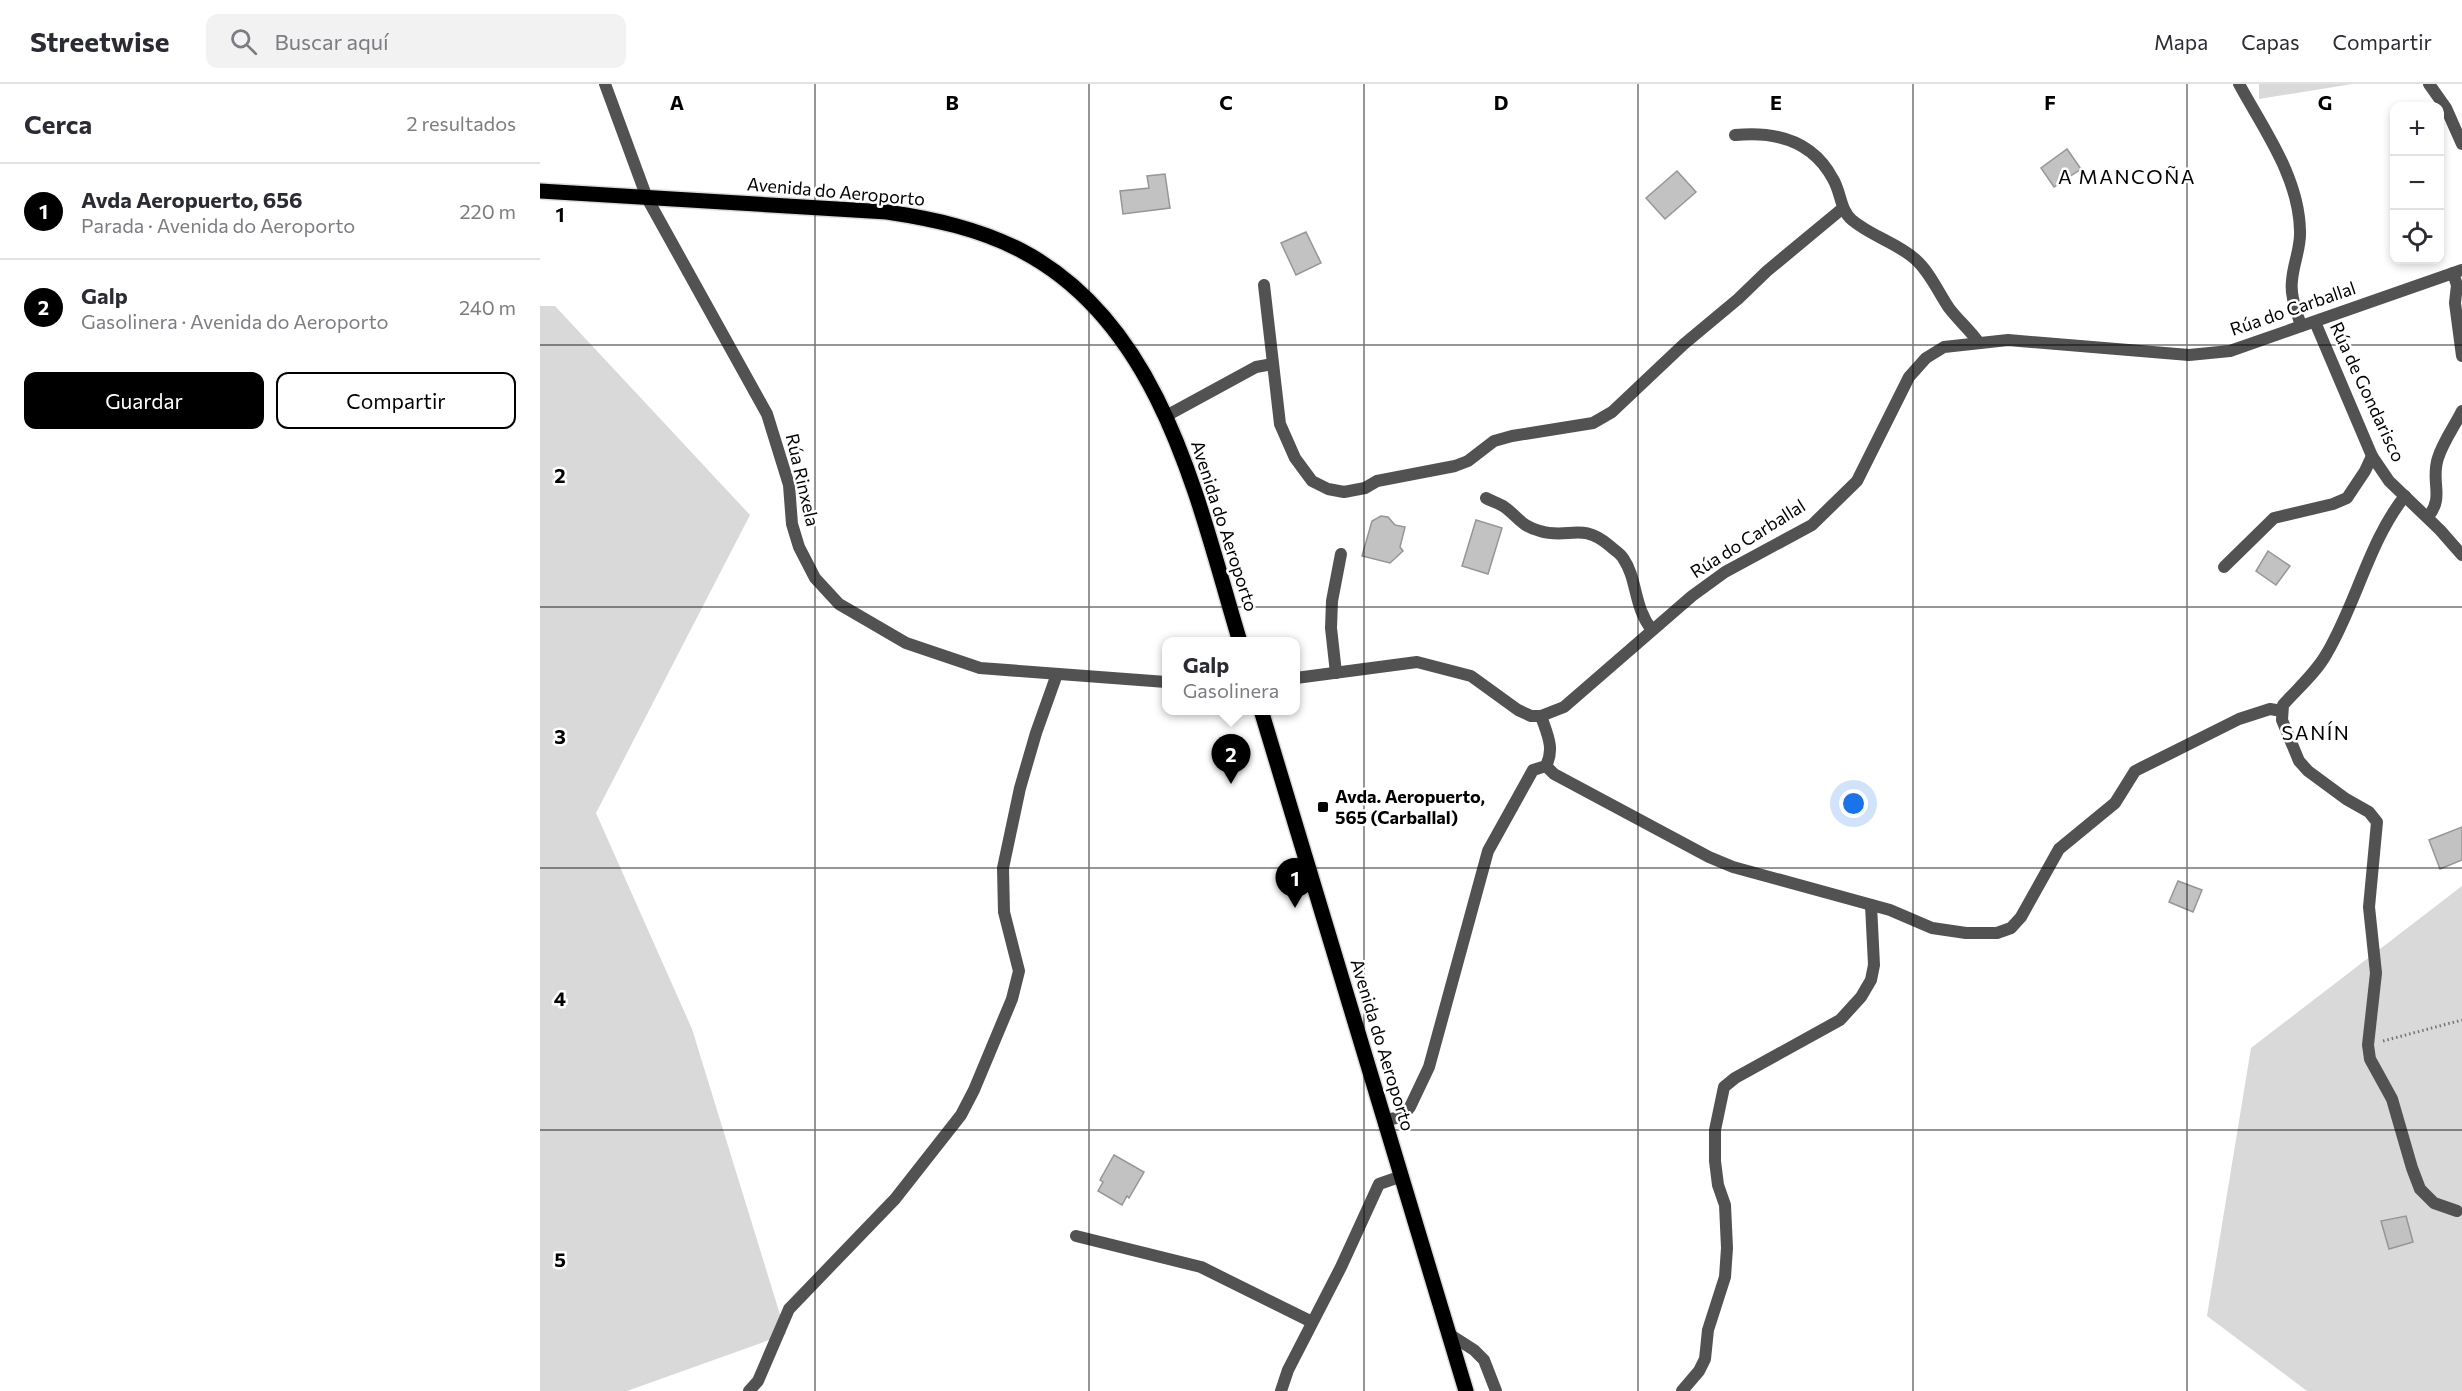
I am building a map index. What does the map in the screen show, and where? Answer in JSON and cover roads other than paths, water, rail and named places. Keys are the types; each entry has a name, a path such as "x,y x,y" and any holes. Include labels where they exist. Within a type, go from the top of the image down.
{"main road":[{"name":"Avenida do Aeroporto","path":"540,191 887,212 933,219 995,239 1023,251 1044,264 1082,294 1119,335 1135,358 1166,416 1187,471 1238,637"},
{"name":"Avenida do Aeroporto","path":"1262,715 1466,1391"}],"street":[{"name":"Rúa Rinxela","path":"605,84 647,198 766,414 789,485 792,524 815,578 839,603 906,643 980,668 1162,682"},
{"path":"2239,84 2285,166 2298,204 2300,234 2292,296 2301,326"},
{"path":"2429,84 2446,108 2462,144"},
{"path":"1735,135 1786,137 1808,149 1823,164 1834,180 1843,208 1851,219 1915,259 1932,279 1950,309 1968,327 1979,343"},
{"path":"1264,285 1280,424 1295,458 1312,481 1328,489 1344,492 1365,488 1377,481 1455,466 1468,461 1494,441 1512,436 1593,423 1612,412 1767,271 1843,208"},
{"path":"2457,271 2455,303 2462,356"},
{"name":"Rúa do Carballal","path":"1541,716 1564,708 1692,596 1725,572 1812,525 1857,481 1909,377 1926,358 1944,347 2008,340 2189,355 2230,351 2457,271"},
{"name":"Rúa de Gondarisco","path":"2315,322 2372,456 2389,481 2462,555"},
{"path":"1166,416 1256,367 1273,364"},
{"path":"2427,518 2436,507 2435,470 2438,458 2462,411"},
{"path":"2224,567 2274,518 2333,504 2347,498 2372,456"},
{"path":"2405,496 2397,506 2369,560 2327,654 2307,681 2283,705 2282,720 2299,761 2308,771 2346,799 2369,812 2377,822 2369,907 2376,974 2368,1045 2370,1059 2392,1099 2420,1189 2434,1203 2457,1211"},
{"path":"1486,498 1503,506 1520,523 1542,532 1589,532 1598,536 1622,556 1628,566 1638,606 1644,620 1652,630"},
{"path":"1336,673 1331,628 1341,554"},
{"path":"1300,678 1417,662 1471,676 1518,710 1531,716 1541,716 1551,744 1550,758 1546,766 1533,770 1488,850 1424,1077 1410,1107 1402,1117 1385,1120"},
{"path":"749,1391 758,1381 789,1309 895,1199 961,1115 974,1090 1012,999 1019,971 1004,912 1003,868 1020,788 1057,674"},
{"path":"1546,766 1554,774 1709,857 1733,867 1890,910 1932,928 1966,933 1996,933 2011,928 2021,917 2059,849 2115,803 2135,771 2239,718 2270,709 2282,711"},
{"path":"1682,1391 1699,1371 1705,1359 1708,1330 1725,1277 1727,1248 1725,1205 1718,1185 1715,1140 1718,1108 1724,1087 1743,1073 1840,1020 1861,997 1871,980 1874,965 1871,905"},
{"path":"1281,1391 1288,1370 1341,1267 1379,1184 1402,1176"},
{"path":"1076,1236 1201,1267 1312,1322"},
{"path":"1449,1334 1474,1350 1484,1360 1496,1391"}],"place":[{"name":"Galp","path":"1231,784"},
{"name":"Avda. Aeropuerto, 565 (Carballal)","path":"1323,807"},
{"name":"Avda Aeropuerto, 656","path":"1295,908"}],"district":[{"name":"A MANCOÑA","path":"2127,177"},
{"name":"SANÍN","path":"2316,733"}]}
